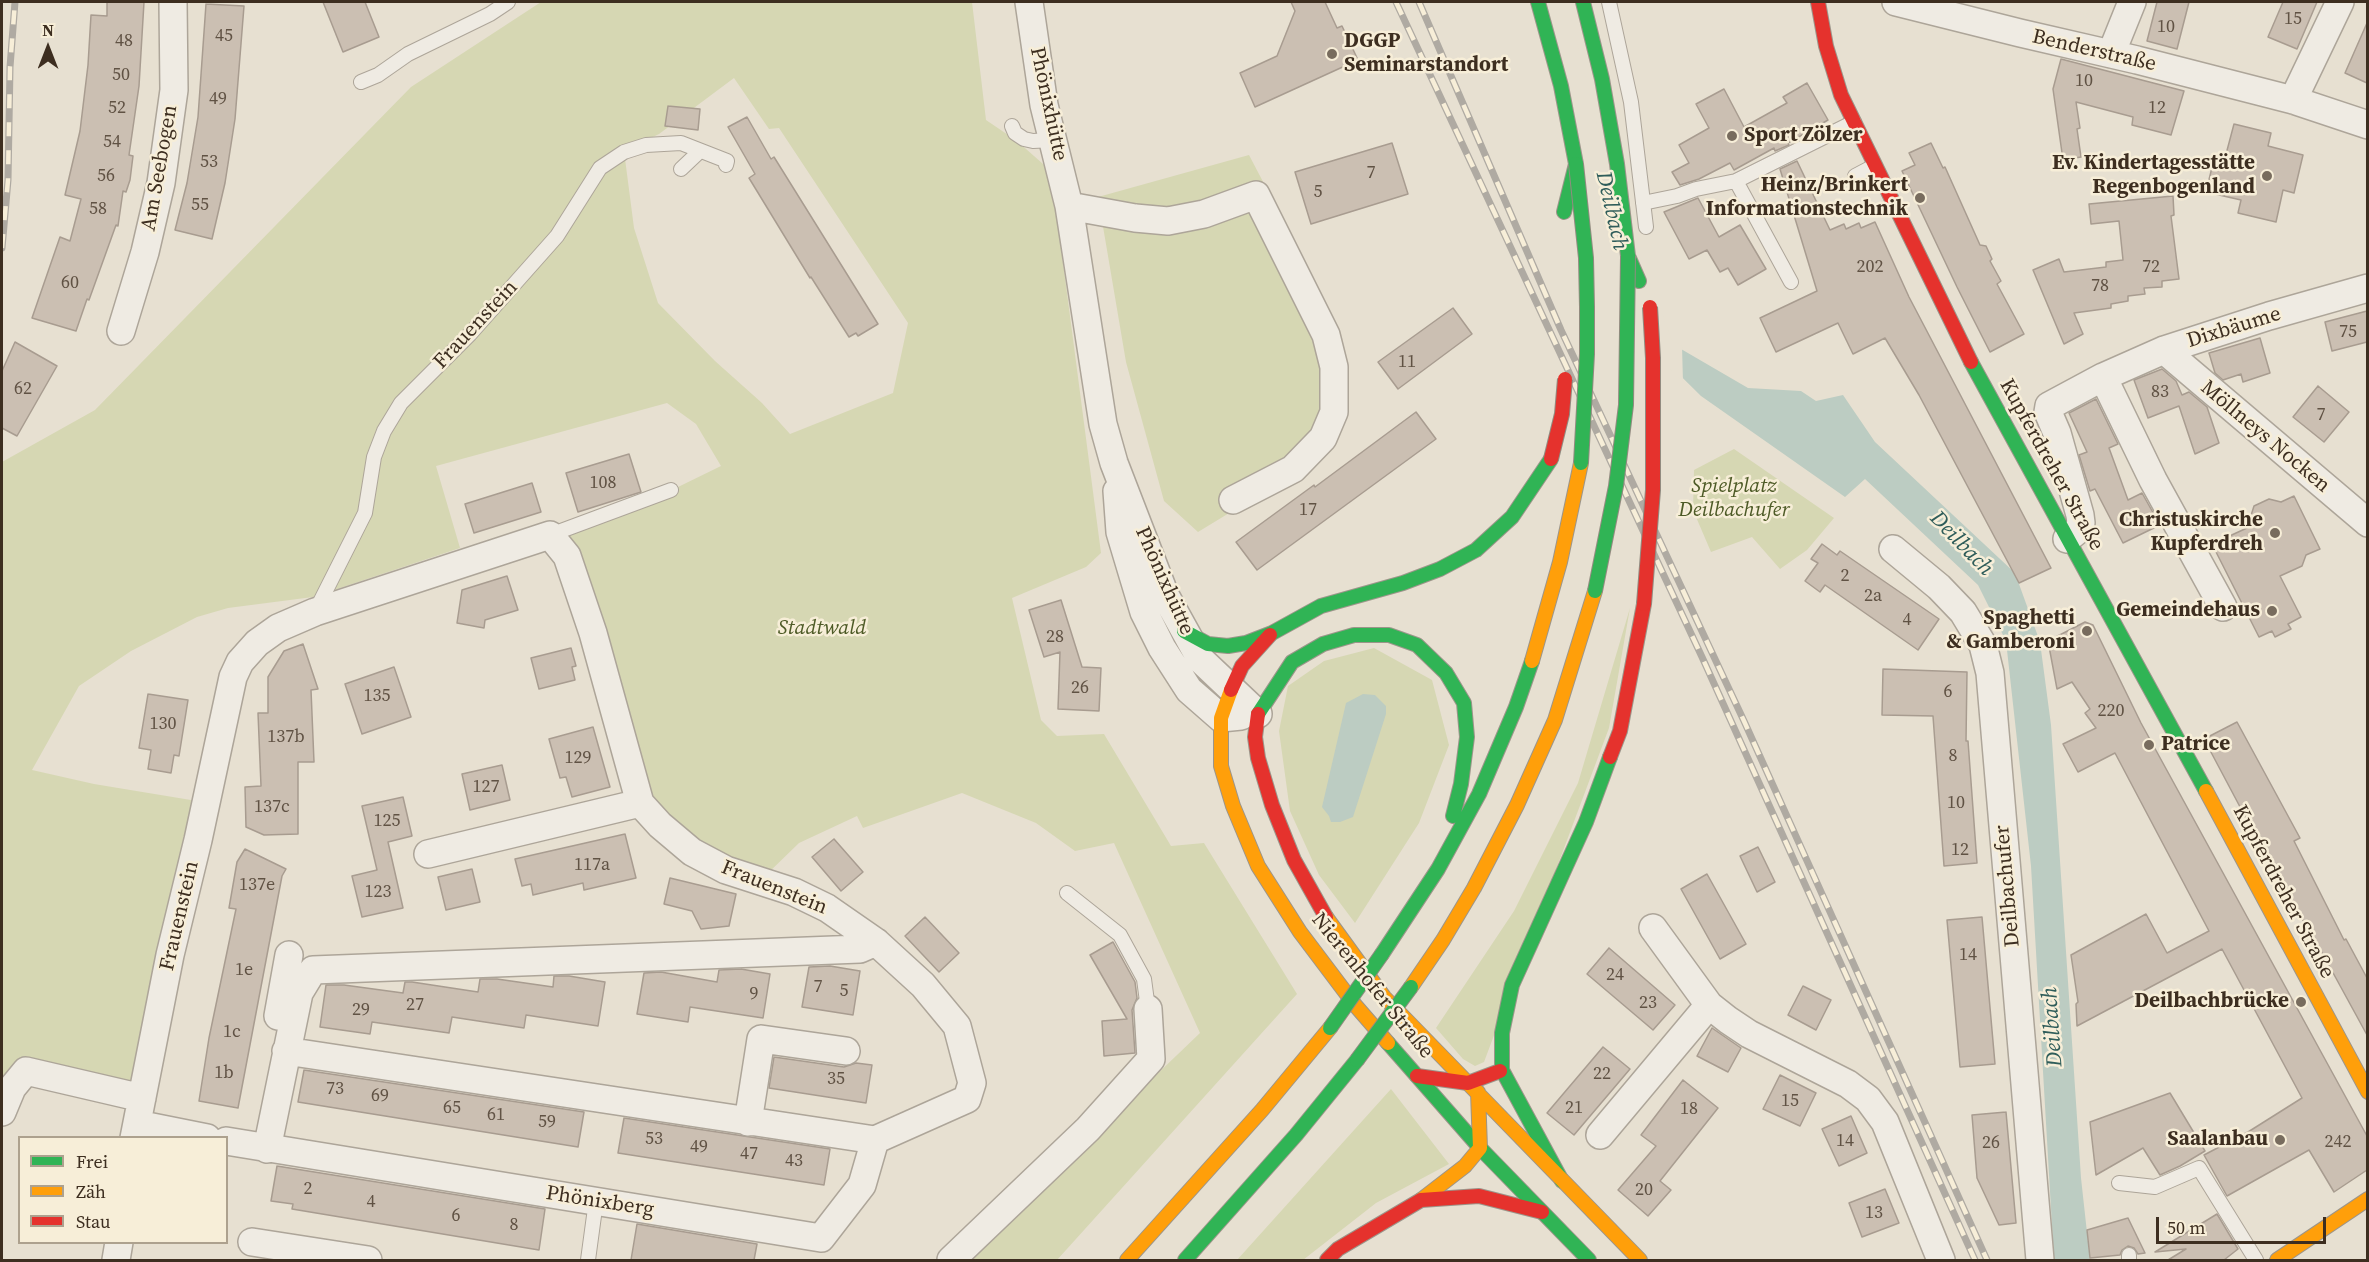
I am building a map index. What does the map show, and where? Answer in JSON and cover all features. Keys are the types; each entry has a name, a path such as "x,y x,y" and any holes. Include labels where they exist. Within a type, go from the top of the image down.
{"main road":[{"path":"1127,1260 1262,1110 1330,1028 1382,954 1438,869 1479,794 1541,635 1560,562 1581,463 1587,354 1587,307 1586,258 1576,164 1561,86 1538,2"},
{"path":"1185,1260 1296,1135 1357,1060 1411,987 1443,940 1473,888 1517,805 1555,720 1595,591 1616,486 1626,405 1628,356 1628,256 1617,164 1602,79 1583,2"},
{"name":"Kupferdreher Straße","path":"1818,2 1829,56 1841,95 1962,346 2171,726 2367,1092"},
{"path":"1565,224 1564,212 1576,164"},
{"path":"1562,1181 1502,1070 1502,1033 1512,986 1586,822 1620,731 1644,604 1653,490 1653,358 1650,307 1628,256"},
{"path":"1184,631 1208,644 1227,646 1246,643 1272,633 1321,606 1403,583 1476,550 1512,516 1551,459 1562,414 1566,366"},
{"name":"Nierenhofer Straße","path":"1272,633 1242,666 1221,718 1221,766 1233,806 1258,866 1314,950 1355,1005 1480,1148 1589,1260"},
{"path":"1258,714 1292,662 1323,644 1354,634 1389,635 1417,645 1446,673 1464,703 1467,737 1461,784 1438,869"},
{"name":"Nierenhofer Straße","path":"1258,714 1255,737 1258,758 1272,805 1294,860 1325,916 1384,997 1640,1260"},
{"path":"1417,1076 1473,1088 1502,1070"},
{"path":"1327,1260 1338,1249 1421,1200 1466,1166 1480,1148 1473,1088"},
{"path":"1421,1200 1479,1196 1542,1212"},
{"path":"2277,1260 2367,1199"}],"street":[{"name":"Am Seebogen","path":"121,332 161,183 174,90 173,2"},
{"name":"Phönixhütte","path":"1029,2 1044,105 1069,206 1103,424 1114,463 1165,595 1184,631 1201,660 1258,714"},
{"name":"Benderstraße","path":"1896,2 2293,100 2367,125"},
{"path":"2111,54 2132,2"},
{"path":"2293,100 2340,2"},
{"path":"1069,206 1135,218 1168,221 1204,214 1256,195 1326,335 1334,367 1334,412 1323,438 1293,469 1233,500"},
{"name":"Dixbäume","path":"2067,539 2078,530 2081,523 2080,515 2048,412 2049,406 2103,377 2164,350 2269,316 2367,288"},
{"name":"Möllneys Nocken","path":"2164,350 2367,523"},
{"path":"2103,377 2153,480 2223,607"},
{"name":"Phönixhütte","path":"1114,463 1120,532 1144,612 1162,648 1189,690 1221,718"},
{"name":"Frauenstein","path":"137,1120 170,955 233,678 240,662 257,643 278,628 315,612 550,535 567,556 582,600 640,803 660,825 692,852 726,870 794,892 827,908 876,942 923,985 957,1026 972,1083 967,1099 875,1140"},
{"name":"Deilbachufer","path":"1893,549 1939,587 1963,612 1983,645 1990,673 2040,1260"},
{"path":"1221,718 1258,714"},
{"path":"428,854 640,803"},
{"path":"1653,928 1709,1005 1749,1034 1848,1084 1868,1098 1885,1122 1941,1260"},
{"path":"260,1148 299,993 313,970 860,949 876,942"},
{"path":"260,1148 289,955"},
{"path":"1600,1135 1709,1005"},
{"path":"951,1260 1088,1129 1151,1059 1148,1009"},
{"path":"748,1122 762,1039 846,1051"},
{"path":"286,1051 875,1140"},
{"path":"2,1112 12,1088 26,1071 137,1120 203,1136"},
{"name":"Phönixberg","path":"228,1141 821,1238 862,1185 875,1140"},
{"path":"252,1242 368,1260"},
{"path":"116,1260 119,1244"}],"lane":[{"path":"361,82 378,75 408,54 490,14 508,2"},
{"path":"1609,2 1631,102 1646,227"},
{"path":"1643,202 1736,181 1854,122"},
{"path":"1012,126 1015,133 1023,139 1053,140"},
{"name":"Frauenstein","path":"315,612 366,513 374,457 384,431 401,403 470,334 556,236 600,168 624,152 646,145 681,143 726,163"},
{"path":"681,169 700,151"},
{"path":"1855,176 1874,166"},
{"path":"1736,181 1791,282"},
{"name":"Frauenstein","path":"550,535 671,490"},
{"path":"1067,893 1120,935 1144,979 1148,1009"},
{"path":"2119,1183 2155,1188 2199,1168 2256,1260"},
{"path":"588,1260 596,1201"}],"green space":[{"name":"Stadtwald","path":"541,2 972,2 986,120 1017,141 1051,171 1101,553 1086,567 1012,598 1041,720 1057,736 1104,734 1171,846 1204,843 1297,994 1057,1260 963,1260 1200,1033 1114,843 1075,851 1036,823 962,793 863,828 857,816 799,843 763,878 727,867 642,799 553,535 678,487 721,466 696,424 667,403 436,466 460,548 313,597 228,608 197,617 131,651 79,686 32,770 94,784 203,802 141,1095 38,1070 2,1108 2,462 95,410 411,87","holes":["734,78 769,129 779,128 908,323 893,393 790,434 762,403 715,361 658,303 634,228 624,151 659,134"]},
{"path":"1249,155 1337,328 1344,357 1349,403 1331,451 1198,532 1164,501 1126,362 1098,197"},
{"name":"Spielplatz Deilbachufer","path":"1734,449 1834,518 1807,550 1780,569 1752,537 1711,552 1693,510 1694,470"},
{"path":"1630,608 1609,728 1484,1062 1475,1066 1463,1059 1436,1028 1514,911 1578,783"},
{"path":"1374,648 1432,680 1449,745 1419,823 1355,923 1319,875 1290,811 1279,731 1288,686 1324,661"},
{"path":"1391,1089 1449,1164 1376,1203 1303,1260 1237,1260"}],"water":[{"name":"Deilbach","path":"1607,179 1669,342 1748,388 1801,391 1816,401 1843,395 1875,442 2015,573 2040,642 2051,725 2081,1178 2090,1260 2054,1260 2031,866 2006,641 1978,585 1865,479 1845,497 1701,396 1618,314"},
{"path":"1363,694 1375,695 1386,706 1386,714 1353,817 1340,822 1331,822 1322,807 1346,703"}],"pier":[{"path":"1535,2 1567,2 1610,178 1672,340 1682,346 1683,382 1615,315 1587,192"}],"building":[{"path":"107,2 144,2 139,86 129,155 133,156 130,180 126,192 123,191 118,226 116,225 76,331 32,318 60,237 70,241 81,199 65,195 80,131 91,15 107,16"},
{"path":"323,2 365,2 379,37 343,52"},
{"path":"1291,2 1325,2 1337,28 1342,26 1358,60 1255,107 1240,73 1277,56 1295,11"},
{"path":"2157,2 2189,2 2177,49 2147,41"},
{"path":"2283,2 2317,2 2297,49 2268,37"},
{"path":"206,4 244,6 235,119 225,183 212,239 175,230 187,183 198,117"},
{"path":"2367,23 2367,83 2345,73"},
{"path":"2061,59 2184,91 2171,135 2132,125 2133,117 2076,102 2081,157 2063,160 2053,89"},
{"name":"Sport Zölzer","path":"1807,83 1828,120 1788,143 1789,145 1775,151 1774,148 1734,170 1730,163 1699,179 1680,185 1672,172 1689,163 1679,145 1709,128 1696,104 1724,89 1744,127 1787,103 1783,97"},
{"path":"668,106 700,109 698,130 665,126"},
{"path":"747,117 771,159 774,157 878,324 858,336 856,333 849,337 749,178 755,174 728,127"},
{"path":"2234,124 2271,133 2268,146 2303,155 2294,193 2283,190 2276,222 2238,213 2241,200 2206,192 2215,155 2225,158"},
{"path":"1392,143 1408,194 1311,224 1295,172"},
{"path":"1931,143 1943,168 1945,167 1980,245 1986,246 1992,259 1990,261 2001,281 1997,284 2024,334 1990,352 1902,171 1915,165 1909,153"},
{"path":"1797,161 1830,230 1844,224 1846,229 1859,223 1861,228 1875,222 1909,297 2051,568 2019,583 1919,395 1885,338 1853,354 1838,323 1776,352 1760,318 1817,291 1780,169"},
{"path":"2173,196 2174,215 2171,216 2179,279 2162,281 2162,287 2144,288 2145,294 2128,296 2128,301 2111,304 2111,308 2074,313 2083,334 2064,344 2033,270 2059,259 2064,272 2106,267 2106,262 2123,260 2119,221 2091,224 2089,204"},
{"path":"1698,198 1719,237 1740,225 1766,269 1738,285 1728,268 1720,272 1707,250 1689,259 1664,212"},
{"path":"1453,308 1472,334 1398,389 1378,362"},
{"path":"2367,311 2367,342 2332,351 2325,322"},
{"path":"2260,338 2270,373 2243,382 2241,374 2223,380 2215,373 2209,353"},
{"path":"15,342 57,366 17,436 2,428 2,371"},
{"path":"2162,369 2176,381 2182,395 2189,392 2207,407 2219,443 2195,454 2179,406 2148,418 2134,380"},
{"path":"2318,386 2349,412 2324,442 2293,417"},
{"path":"2096,399 2118,444 2109,448 2128,500 2142,493 2160,525 2123,543 2095,489 2090,491 2079,455 2087,452 2069,413"},
{"path":"1416,412 1436,439 1257,570 1236,542"},
{"path":"629,454 641,492 578,512 566,473"},
{"path":"532,483 541,512 474,533 465,504"},
{"name":"Christuskirche Kupferdreh","path":"2294,496 2320,549 2306,555 2302,566 2280,576 2301,617 2288,624 2291,629 2275,637 2272,631 2259,637 2212,544 2247,528 2254,506 2269,499 2281,502"},
{"path":"1822,544 1837,555 1840,551 1939,619 1918,650 1825,585 1820,592 1805,581 1818,563 1811,559"},
{"path":"507,576 518,610 485,620 484,628 457,623 462,590"},
{"path":"1061,600 1082,667 1101,668 1099,711 1058,709 1060,652 1044,657 1029,610"},
{"path":"2085,622 2093,625 2141,723 2367,1136 2367,1170 2334,1192 2309,1150 2227,1196 2204,1155 2248,1132 2302,1098 2222,949 2077,1026 2076,1004 2078,1002 2071,955 2146,914 2167,953 2209,931 2115,753 2078,772 2063,744 2096,728 2085,713 2090,709 2072,682 2057,689 2048,641"},
{"path":"303,644 318,689 311,690 314,762 298,762 298,834 264,835 246,827 245,787 261,786 258,713 268,713 268,677 284,651"},
{"path":"571,648 576,666 572,667 575,680 539,689 531,658"},
{"path":"394,667 411,717 362,734 345,684"},
{"path":"1883,669 1967,672 1966,741 1968,741 1977,863 1944,866 1933,716 1882,715"},
{"path":"148,694 188,700 179,756 174,755 171,773 148,769 151,750 139,748"},
{"path":"2237,722 2300,838 2294,841 2344,940 2346,939 2367,978 2367,1035 2314,938 2312,939 2294,902 2291,903 2204,739"},
{"path":"593,727 610,787 572,797 566,777 560,778 549,739"},
{"path":"502,765 510,800 470,810 462,774"},
{"path":"403,797 412,836 388,842 403,908 362,917 352,876 377,870 362,806"},
{"path":"625,834 636,878 584,890 583,883 533,895 531,884 522,886 515,859"},
{"path":"834,839 863,872 841,891 812,857"},
{"path":"1758,847 1775,882 1757,892 1740,856"},
{"path":"245,849 286,869 282,876 238,1108 199,1101 209,1038 236,909 229,908 237,862"},
{"path":"472,869 480,902 446,910 438,877"},
{"path":"1707,874 1746,944 1720,959 1681,889"},
{"path":"670,878 736,894 729,926 701,929 692,911 664,904"},
{"path":"925,917 959,953 939,972 905,936"},
{"path":"1982,917 1995,1064 1960,1067 1947,920"},
{"path":"1113,942 1135,982 1137,998 1132,1010 1135,1053 1104,1056 1102,1021 1127,1019 1090,955"},
{"path":"1609,948 1675,1005 1653,1030 1587,974"},
{"path":"830,966 860,971 853,1015 802,1007 809,967"},
{"path":"741,969 770,974 763,1018 690,1007 688,1022 637,1014 644,973 661,972 717,982 719,970"},
{"path":"554,976 605,982 598,1026 526,1015 524,1028 452,1017 449,1033 372,1022 370,1034 320,1027 326,985 344,985 403,993 405,982 412,982 478,992 480,979 497,979 553,987"},
{"path":"1803,986 1831,1000 1816,1030 1788,1015"},
{"path":"1712,1028 1741,1048 1728,1072 1697,1056"},
{"path":"1603,1047 1630,1069 1574,1135 1547,1113"},
{"path":"774,1057 844,1067 856,1063 872,1065 866,1103 769,1088"},
{"path":"304,1070 584,1112 578,1147 298,1102"},
{"path":"1780,1075 1816,1093 1800,1126 1763,1109"},
{"path":"1683,1080 1718,1108 1660,1181 1671,1190 1648,1216 1618,1190 1656,1146 1641,1135"},
{"path":"2170,1093 2205,1151 2160,1175 2143,1148 2096,1175 2090,1122"},
{"path":"2006,1112 2016,1223 1999,1225 1977,1178 1972,1115"},
{"path":"1851,1116 1867,1153 1839,1166 1822,1129"},
{"path":"624,1118 830,1149 824,1185 618,1153"},
{"path":"277,1166 545,1209 539,1250 292,1209 293,1204 271,1201"},
{"path":"1885,1189 1899,1223 1862,1237 1849,1203"},
{"path":"2217,1214 2238,1249 2224,1260 2168,1260 2186,1249 2155,1252"},
{"path":"2128,1218 2145,1253 2138,1254 2134,1248 2128,1246 2122,1250 2120,1255 2090,1258 2087,1230"},
{"path":"637,1224 757,1244 754,1260 631,1260"}],"railway":[{"path":"2,248 8,180 10,67 15,2"},
{"path":"1396,2 1702,657 1975,1260"},
{"path":"1419,2 1561,330 1744,721 1987,1260"}],"traffic: fast":[{"path":"1538,2 1561,86 1576,164 1564,212"},
{"path":"1583,2 1602,79 1617,164 1628,256 1639,281"},
{"path":"1576,164 1586,258 1587,307 1587,354 1581,463"},
{"path":"1595,591 1616,486 1626,405 1628,256"},
{"path":"1971,362 2206,791"},
{"path":"1184,631 1208,644 1228,646 1246,643 1272,633 1321,606 1403,583 1440,569 1476,550 1512,517 1551,459"},
{"path":"1258,714 1292,662 1323,644 1354,635 1389,635 1417,645 1446,673 1464,703 1467,737 1461,784 1453,816"},
{"path":"1382,954 1438,869 1479,794 1516,707 1532,661"},
{"path":"1562,1181 1502,1070 1502,1033 1512,985 1586,822 1610,757"},
{"path":"1330,1028 1382,954"},
{"path":"1357,1060 1411,987"},
{"path":"1388,1043 1480,1148 1589,1260"},
{"path":"1185,1260 1296,1135 1357,1060"}],"traffic: slow":[{"path":"1532,661 1560,562 1581,463"},
{"path":"1411,987 1474,888 1517,805 1555,720 1595,591"},
{"path":"1231,690 1221,718 1221,766 1233,806 1258,866 1300,932 1355,1005 1388,1043"},
{"path":"2206,791 2368,1092"},
{"path":"1326,917 1384,997 1640,1260"},
{"path":"1127,1260 1262,1110 1330,1028"},
{"path":"1421,1200 1465,1166 1480,1148 1478,1092"},
{"path":"2277,1260 2368,1199"}],"traffic: jam":[{"path":"1818,2 1826,46 1841,95 1971,362"},
{"path":"1644,604 1653,490 1653,358 1650,307"},
{"path":"1551,459 1562,414 1565,379"},
{"path":"1610,757 1620,731 1644,604"},
{"path":"1231,690 1242,666 1270,635"},
{"path":"1258,714 1255,737 1258,758 1272,805 1294,860 1326,917"},
{"path":"1417,1076 1468,1083 1500,1071"},
{"path":"1327,1260 1338,1249 1421,1200 1479,1196 1542,1212"}],"place":[{"name":"DGGP Seminarstandort","path":"1332,54"},
{"name":"Sport Zölzer","path":"1732,136"},
{"name":"Ev. Kindertagesstätte Regenbogenland","path":"2267,176"},
{"name":"Heinz/Brinkert Informationstechnik","path":"1920,198"},
{"name":"Christuskirche Kupferdreh","path":"2275,533"},
{"name":"Gemeindehaus","path":"2272,611"},
{"name":"Spaghetti & Gamberoni","path":"2087,631"},
{"name":"Patrice","path":"2149,745"},
{"name":"Deilbachbrücke","path":"2301,1002"},
{"name":"Saalanbau","path":"2280,1140"}]}
